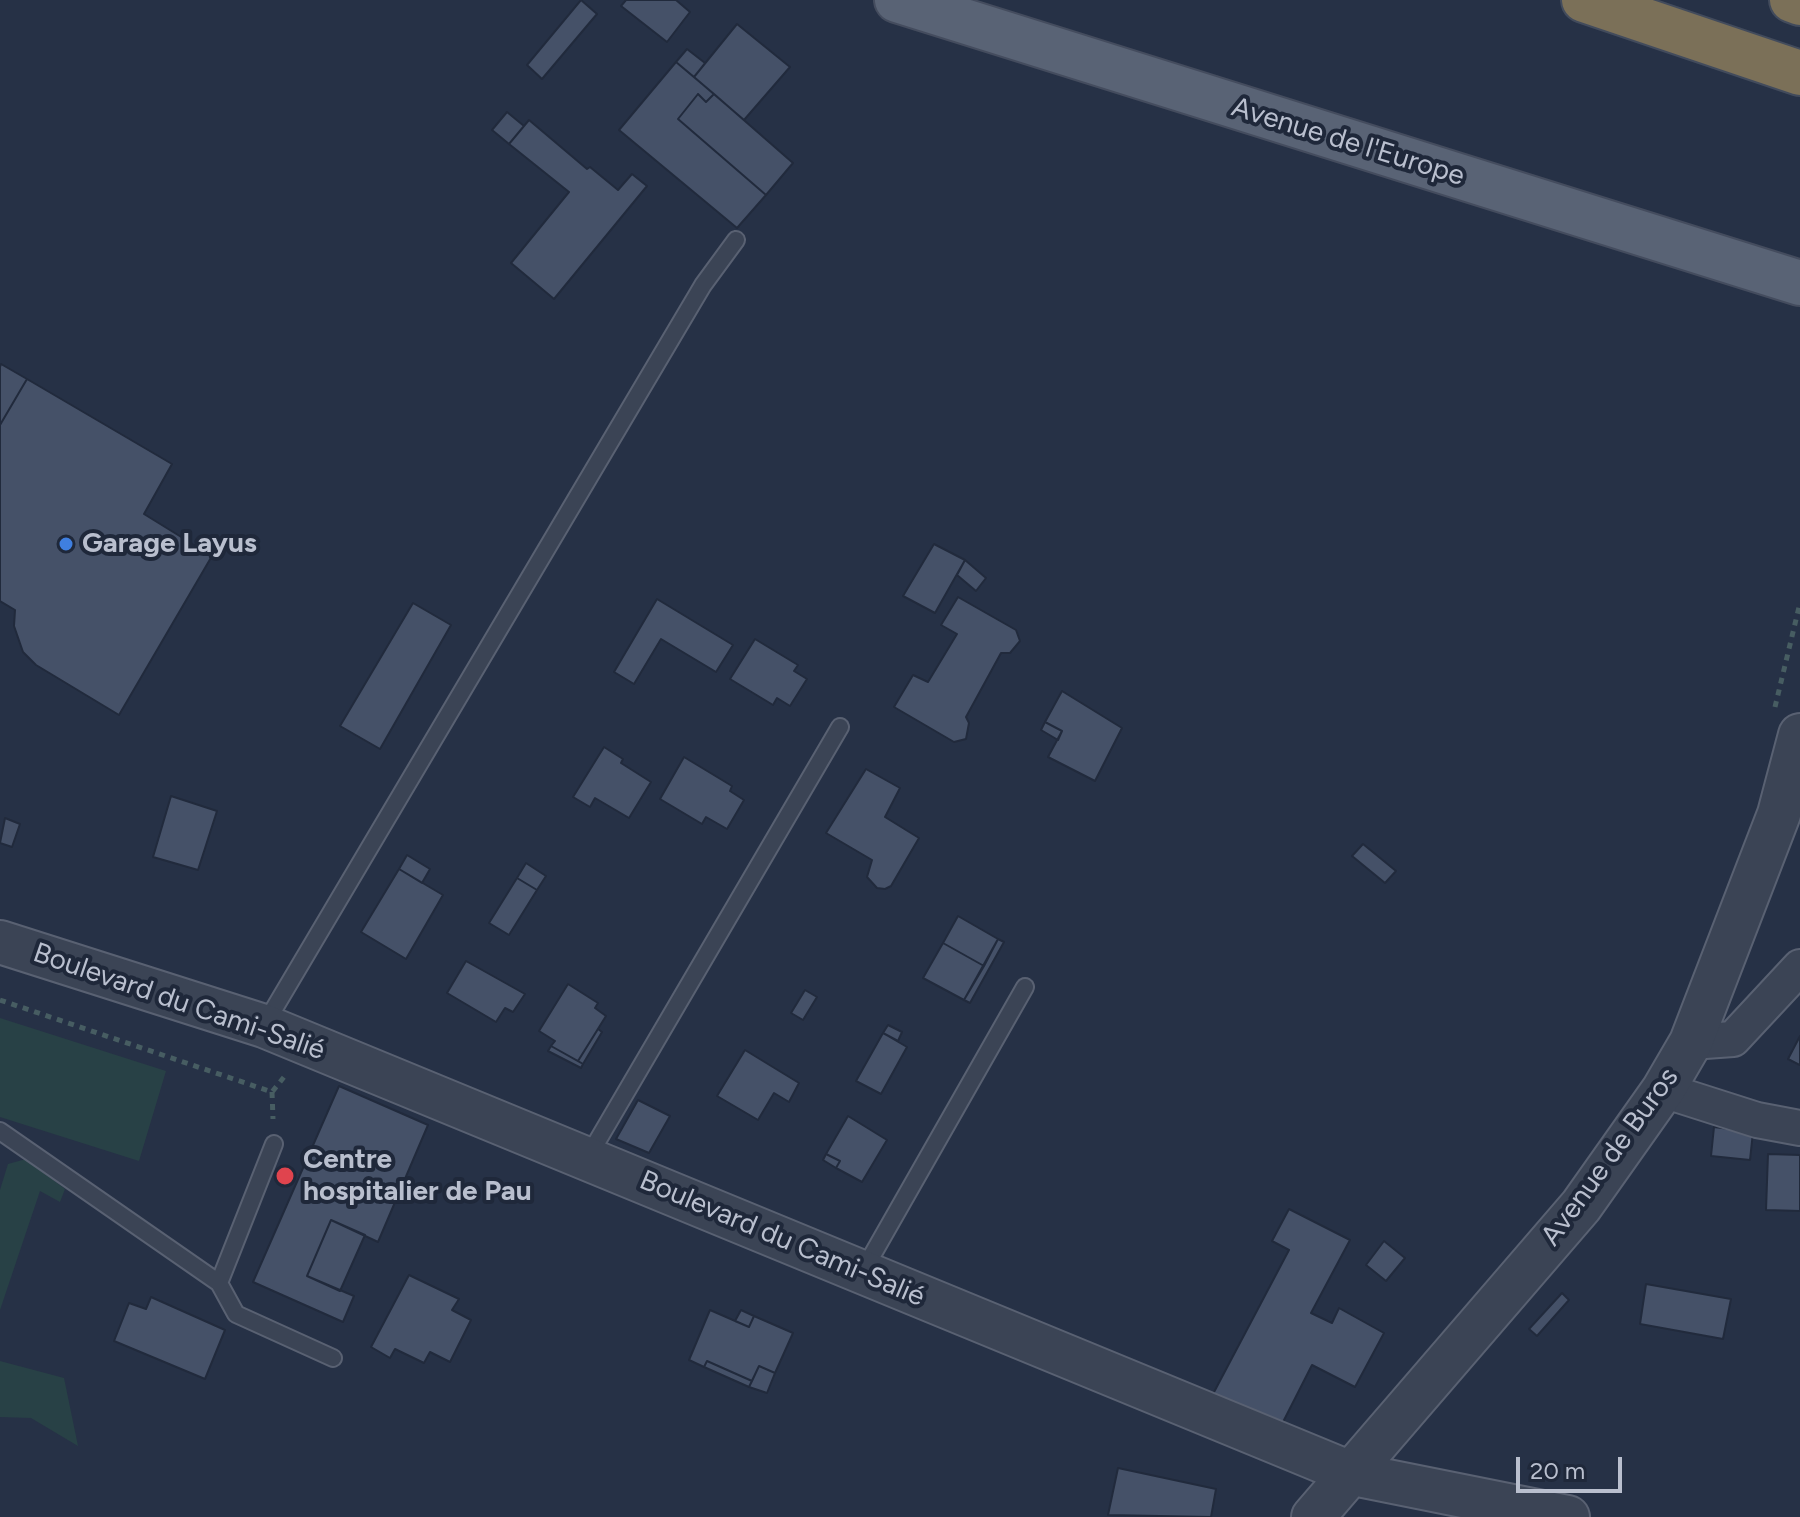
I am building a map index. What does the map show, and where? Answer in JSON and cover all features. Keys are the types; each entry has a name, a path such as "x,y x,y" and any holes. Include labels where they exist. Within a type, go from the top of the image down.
{"highway":[{"path":"1584,0 1800,73"},
{"path":"1792,0 1800,3"}],"main road":[{"name":"Avenue de l'Europe","path":"897,0 1800,283"}],"street":[{"name":"Avenue de Buros","path":"1313,1517 1581,1206 1663,1090 1691,1042 1779,814 1800,735"},
{"name":"Boulevard du Cami-Salié","path":"0,942 264,1026 1353,1474 1568,1517"},
{"path":"1691,1042 1733,1039 1800,967"},
{"path":"1663,1090 1757,1120 1800,1128"}],"lane":[{"path":"264,1026 703,285 736,240"},
{"path":"588,1157 840,727"},
{"path":"862,1274 1025,987"},
{"path":"0,1131 219,1283 236,1314 333,1358"},
{"path":"219,1283 274,1144"}],"path":[{"path":"0,1000 272,1092 308,1044"}],"green space":[{"path":"0,1018 166,1071 139,1161 0,1117"},
{"path":"26,1159 65,1189 60,1202 40,1191 0,1310 0,1190 8,1164"},
{"path":"0,1361 64,1378 78,1446 31,1418 0,1417"}],"building":[{"path":"581,0 597,14 542,79 527,65"},
{"path":"626,0 676,0 690,12 667,42 621,6"},
{"path":"737,24 790,67 744,120 694,77"},
{"path":"687,49 705,63 694,77 676,62"},
{"path":"676,62 714,94 706,102 698,94 678,119 766,195 737,228 619,130"},
{"path":"698,94 706,102 714,94 793,163 766,195 678,119"},
{"path":"507,112 524,126 509,144 492,130"},
{"path":"529,120 587,169 590,167 618,190 632,174 647,186 554,299 511,263 569,192 509,144"},
{"path":"1,364 27,379 0,425 0,367"},
{"path":"27,379 172,464 144,514 212,556 119,715 36,665 23,652 14,626 15,610 0,601 0,425"},
{"path":"934,544 965,560 935,613 903,596"},
{"path":"965,560 986,578 976,591 957,575"},
{"path":"958,597 1016,630 1020,641 1010,653 1001,653 966,717 969,723 966,739 954,742 894,707 913,675 928,682 957,634 941,625"},
{"path":"657,599 733,645 716,672 661,639 634,684 614,672"},
{"path":"413,603 451,625 380,749 340,726"},
{"path":"755,639 798,665 794,671 807,679 790,706 777,698 773,705 730,679"},
{"path":"1062,691 1122,728 1095,781 1048,757 1062,731 1045,722"},
{"path":"1045,722 1062,731 1058,740 1041,730"},
{"path":"604,747 623,759 621,763 651,782 629,818 595,798 590,807 573,797"},
{"path":"684,757 732,786 730,791 744,800 727,829 706,817 702,824 660,799"},
{"path":"866,769 900,788 885,817 919,838 891,886 885,889 877,888 867,877 872,860 826,833"},
{"path":"171,796 217,811 198,870 153,857"},
{"path":"5,818 20,824 12,847 0,843"},
{"path":"1363,844 1396,871 1385,883 1352,856"},
{"path":"407,855 430,869 422,883 399,869"},
{"path":"526,863 546,876 537,890 517,878"},
{"path":"399,869 443,895 406,959 361,932"},
{"path":"517,878 537,890 509,935 489,923"},
{"path":"958,916 998,939 984,966 943,943"},
{"path":"998,939 1004,942 970,1003 964,1000"},
{"path":"943,943 984,966 964,1000 923,978"},
{"path":"466,961 525,994 513,1012 505,1008 496,1022 447,993"},
{"path":"568,984 598,1003 595,1008 606,1016 578,1061 551,1046 555,1041 539,1031"},
{"path":"805,990 817,997 803,1020 791,1013"},
{"path":"888,1025 902,1032 898,1041 883,1033"},
{"path":"598,1029 602,1032 583,1064 578,1061"},
{"path":"883,1033 907,1047 881,1094 856,1081"},
{"path":"1800,1036 1800,1065 1788,1059"},
{"path":"551,1046 583,1064 581,1068 548,1051"},
{"path":"745,1050 799,1083 789,1102 774,1093 758,1120 717,1096"},
{"path":"339,1086 428,1125 378,1242 331,1220 307,1276 354,1296 343,1322 253,1282"},
{"path":"638,1100 670,1116 649,1153 616,1139"},
{"path":"848,1116 887,1140 862,1182 836,1168 840,1161 826,1154"},
{"path":"1714,1127 1753,1132 1750,1160 1711,1156"},
{"path":"826,1154 840,1161 836,1168 823,1160"},
{"path":"1768,1154 1800,1155 1800,1211 1766,1210"},
{"path":"1289,1209 1350,1240 1311,1313 1332,1323 1339,1308 1384,1333 1355,1387 1312,1365 1282,1424 1213,1394 1289,1250 1272,1241"},
{"path":"331,1220 365,1235 340,1291 307,1276"},
{"path":"1384,1241 1405,1258 1386,1281 1366,1265"},
{"path":"409,1275 459,1299 452,1310 471,1320 450,1362 430,1352 424,1363 395,1349 390,1358 371,1347"},
{"path":"1646,1284 1731,1299 1723,1339 1640,1324"},
{"path":"1562,1293 1569,1300 1537,1336 1529,1329"},
{"path":"151,1297 225,1330 205,1379 114,1341 129,1303 146,1309"},
{"path":"710,1310 749,1327 754,1316 793,1333 775,1373 759,1366 752,1381 707,1361 704,1367 689,1360"},
{"path":"741,1310 754,1316 749,1327 735,1321"},
{"path":"707,1361 752,1381 749,1387 704,1367"},
{"path":"759,1366 775,1373 767,1393 749,1387"},
{"path":"1118,1468 1216,1489 1211,1517 1108,1515"}],"place":[{"name":"Garage Layus","path":"66,544"},
{"name":"Centre hospitalier de Pau","path":"285,1176"}]}
